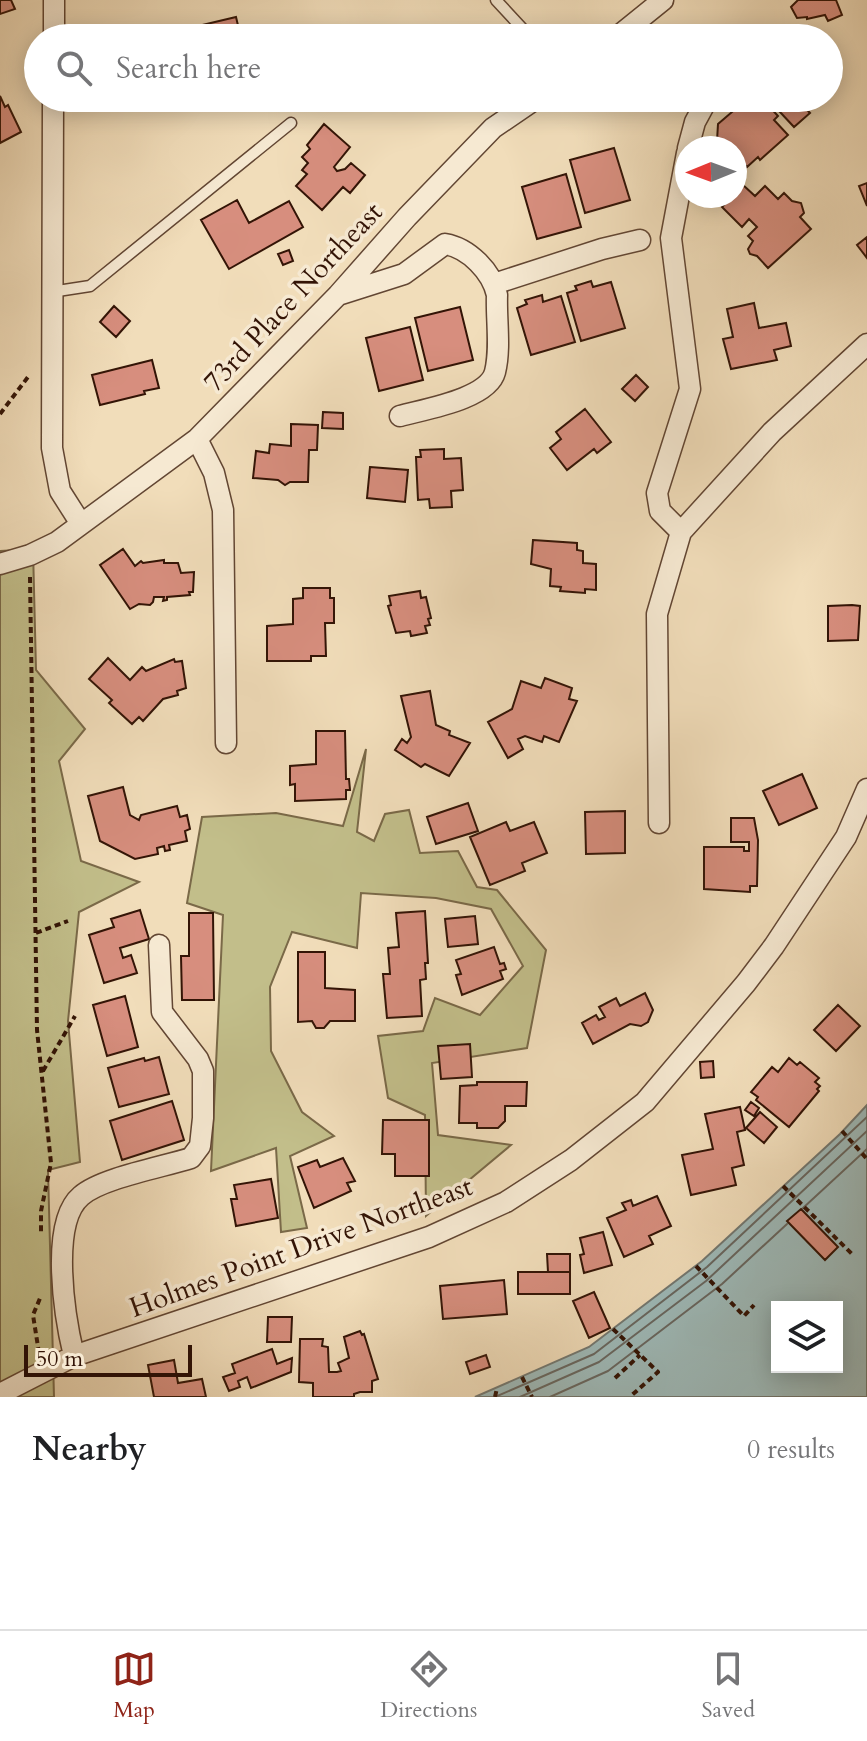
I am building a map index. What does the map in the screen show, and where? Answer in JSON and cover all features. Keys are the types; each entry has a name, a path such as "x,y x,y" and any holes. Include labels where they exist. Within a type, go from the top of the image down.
{"street":[{"path":"54,0 54,24"},
{"path":"633,24 663,0"},
{"path":"53,112 52,448 60,491 81,524"},
{"name":"73rd Place Northeast","path":"0,564 30,555 57,542 197,439 338,295 407,217 493,128 516,112"},
{"path":"692,136 700,112"},
{"path":"677,208 671,238 690,389 657,493 660,511 681,532"},
{"path":"494,284 640,240"},
{"path":"338,295 404,274 445,244 454,245 469,256 484,269 494,284 497,295 496,358 491,382 480,391 400,416"},
{"path":"659,823 657,614 681,532 772,432 867,344"},
{"path":"197,439 214,473 223,510 226,743"},
{"name":"Holmes Point Drive Northeast","path":"0,1394 74,1356 429,1237 506,1202 571,1160 645,1102 746,983 846,837 867,789"},
{"path":"74,1356 64,1315 63,1229 68,1210 81,1195 101,1184 191,1158 200,1146 203,1071 198,1059 162,1012 159,945"}],"lane":[{"path":"496,0 518,24"},
{"path":"51,292 90,286 291,123"}],"path":[{"path":"0,414 28,377"},
{"path":"30,555 37,1030 51,1163 41,1211 41,1239"},
{"path":"36,933 68,921"},
{"path":"42,1073 75,1016"},
{"path":"842,1131 867,1159"},
{"path":"783,1186 852,1254"},
{"path":"696,1266 744,1316 754,1305"},
{"path":"41,1296 33,1315 42,1372"},
{"path":"613,1329 658,1372 632,1395"},
{"path":"615,1378 640,1355"},
{"path":"522,1377 532,1397"},
{"path":"495,1397 497,1388"}],"shaded area":[{"path":"33,549 36,670 85,729 59,761 81,861 139,882 79,912 68,1021 80,1162 48,1170 54,1397 0,1397 0,551"},
{"path":"366,749 357,832 374,841 385,814 409,810 420,853 458,851 477,887 497,890 546,950 527,1048 432,1063 438,1135 511,1145 426,1216 425,1115 388,1098 378,1036 423,1031 435,998 480,1015 523,966 491,909 436,898 361,893 357,948 292,932 270,987 271,1051 302,1112 334,1136 290,1156 307,1228 281,1232 276,1148 211,1171 223,915 187,903 202,817 276,813 343,826"}],"water":[{"path":"867,1105 867,1397 475,1397 589,1347 702,1261 840,1134"}],"building":[{"path":"0,0 11,0 15,9 0,14"},
{"path":"798,0 836,0 842,15 828,21 825,15 797,18 791,7"},
{"path":"236,17 238,24 206,24"},
{"path":"0,96 21,132 0,143"},
{"path":"732,112 774,112 778,116 774,120 788,135 760,160 758,157 747,167 747,136 717,136 718,124"},
{"path":"780,112 809,112 810,113 794,127"},
{"path":"324,124 350,147 334,167 337,171 351,163 365,175 350,193 343,187 322,210 296,186 307,174 302,170 308,163 302,157 310,149 307,145"},
{"path":"614,148 630,200 585,213 570,160"},
{"path":"566,174 581,227 537,239 522,187"},
{"path":"867,183 867,206 859,186"},
{"path":"765,186 778,199 784,193 792,201 801,203 804,213 800,217 811,229 768,268 748,249 753,241 748,236 757,227 749,219 742,227 723,208 747,208 747,189 755,196"},
{"path":"237,200 249,223 289,201 303,227 229,269 201,220"},
{"path":"867,237 867,258 857,245"},
{"path":"289,250 293,261 283,265 278,254"},
{"path":"591,281 593,287 611,282 625,328 581,341 567,293 577,290 575,286"},
{"path":"542,295 543,302 561,296 575,342 531,355 517,308 527,304 525,300"},
{"path":"754,303 759,328 786,323 791,346 774,350 777,360 731,369 723,339 733,337 727,309"},
{"path":"114,306 130,321 116,337 100,322"},
{"path":"460,307 473,360 428,371 415,318"},
{"path":"410,327 423,380 379,391 366,338"},
{"path":"152,360 159,388 100,405 92,375"},
{"path":"636,375 648,387 635,401 622,389"},
{"path":"585,409 611,442 597,453 594,449 567,470 550,448 561,439 556,432"},
{"path":"323,412 343,413 343,429 322,428"},
{"path":"291,424 318,425 317,450 309,450 308,482 285,485 278,480 253,478 256,451 269,453 270,444 291,446"},
{"path":"444,449 444,459 461,458 463,490 451,491 452,507 430,508 429,499 418,500 416,457 421,457 420,450"},
{"path":"370,467 408,470 405,502 367,498"},
{"path":"533,540 577,543 577,550 583,551 583,563 596,564 596,590 585,589 585,593 560,591 561,587 550,586 551,569 531,564"},
{"path":"123,549 135,566 141,561 164,560 164,563 178,563 181,573 194,572 193,592 167,597 163,601 164,597 154,597 150,605 139,604 130,609 100,565"},
{"path":"303,588 330,588 330,598 334,598 334,623 325,623 326,656 311,656 311,661 267,661 267,626 293,624 293,599 303,598"},
{"path":"420,591 421,598 426,597 431,618 428,619 430,625 425,626 427,633 411,636 410,631 396,633 388,606 391,605 389,596"},
{"path":"828,606 860,606 858,640 828,641"},
{"path":"108,658 130,680 142,667 146,671 174,659 175,662 182,661 186,688 177,691 178,695 163,699 143,721 139,717 132,724 89,679"},
{"path":"545,678 572,688 569,699 577,701 559,742 544,736 542,742 525,736 518,739 523,749 508,758 488,722 512,709 521,681 541,688"},
{"path":"430,691 436,725 450,731 449,735 470,743 449,776 425,764 421,767 395,750 402,739 407,743 411,737 401,696"},
{"path":"316,731 345,731 346,779 349,779 350,790 346,790 346,799 295,801 295,784 290,785 290,766 316,764"},
{"path":"802,774 817,808 779,825 763,791"},
{"path":"123,787 130,815 139,820 141,815 177,806 180,817 187,815 190,829 185,831 187,841 169,845 170,850 165,851 164,846 157,848 158,854 135,859 100,841 88,796"},
{"path":"468,803 478,831 436,844 427,817"},
{"path":"625,811 625,853 586,854 585,812"},
{"path":"731,818 754,818 758,840 757,886 750,886 750,892 704,889 704,847 744,847 744,851 749,851 749,842 731,842"},
{"path":"506,822 510,831 534,822 547,853 522,863 525,871 490,885 470,837"},
{"path":"140,910 149,939 120,948 123,958 131,955 137,973 104,983 89,935 114,927 111,919"},
{"path":"425,911 428,963 425,963 426,979 420,980 422,1016 387,1018 383,974 390,974 388,948 399,947 396,913"},
{"path":"189,913 213,913 214,1000 182,1000 181,956 189,956"},
{"path":"475,916 478,944 448,947 445,919"},
{"path":"494,947 500,964 504,963 506,969 500,971 503,979 462,995 456,975 461,974 456,960"},
{"path":"298,952 325,952 325,988 355,990 355,1021 330,1021 324,1028 316,1028 312,1021 298,1022"},
{"path":"645,993 653,1010 648,1022 641,1026 630,1024 593,1044 582,1023 596,1015 599,1020 605,1017 599,1007 616,998 620,1006"},
{"path":"125,996 138,1047 107,1056 93,1005"},
{"path":"838,1005 860,1026 836,1051 814,1030"},
{"path":"470,1044 472,1077 441,1079 438,1046"},
{"path":"159,1057 169,1094 119,1107 108,1068"},
{"path":"789,1058 797,1065 800,1062 819,1078 815,1082 820,1086 789,1127 756,1100 758,1097 751,1092 772,1067 778,1072"},
{"path":"713,1061 714,1077 701,1078 700,1062"},
{"path":"477,1082 527,1082 526,1106 505,1106 505,1121 498,1128 477,1128 477,1123 459,1123 460,1086 477,1085"},
{"path":"172,1101 184,1140 122,1160 110,1121"},
{"path":"751,1102 759,1108 754,1116 745,1110"},
{"path":"740,1107 745,1130 737,1132 744,1165 732,1168 736,1185 691,1195 682,1155 713,1149 705,1114"},
{"path":"760,1112 777,1127 764,1143 746,1128"},
{"path":"383,1120 429,1120 429,1176 395,1176 395,1154 382,1154"},
{"path":"343,1158 355,1181 347,1183 351,1191 314,1208 298,1167 317,1160 320,1167"},
{"path":"271,1179 278,1218 236,1226 231,1199 237,1199 234,1185"},
{"path":"657,1196 671,1226 649,1236 653,1244 624,1257 607,1218 626,1210 622,1203 631,1200 633,1206"},
{"path":"801,1209 838,1247 825,1260 787,1221"},
{"path":"603,1232 612,1265 584,1273 580,1238"},
{"path":"547,1254 570,1254 570,1272 548,1272"},
{"path":"518,1272 570,1272 570,1294 518,1294"},
{"path":"504,1280 507,1314 443,1319 440,1286"},
{"path":"594,1292 610,1328 589,1338 573,1301"},
{"path":"268,1317 292,1317 291,1342 267,1342"},
{"path":"360,1331 364,1334 378,1379 372,1381 372,1392 360,1392 354,1397 313,1397 313,1383 299,1382 300,1339 323,1339 322,1346 328,1347 329,1372 337,1372 341,1371 338,1363 349,1358 344,1337"},
{"path":"272,1349 277,1364 292,1358 291,1372 251,1388 247,1377 238,1381 240,1387 229,1391 223,1377 235,1373 232,1364"},
{"path":"486,1355 490,1367 470,1374 466,1362"},
{"path":"174,1360 178,1383 202,1379 206,1397 154,1397 148,1365"}]}
